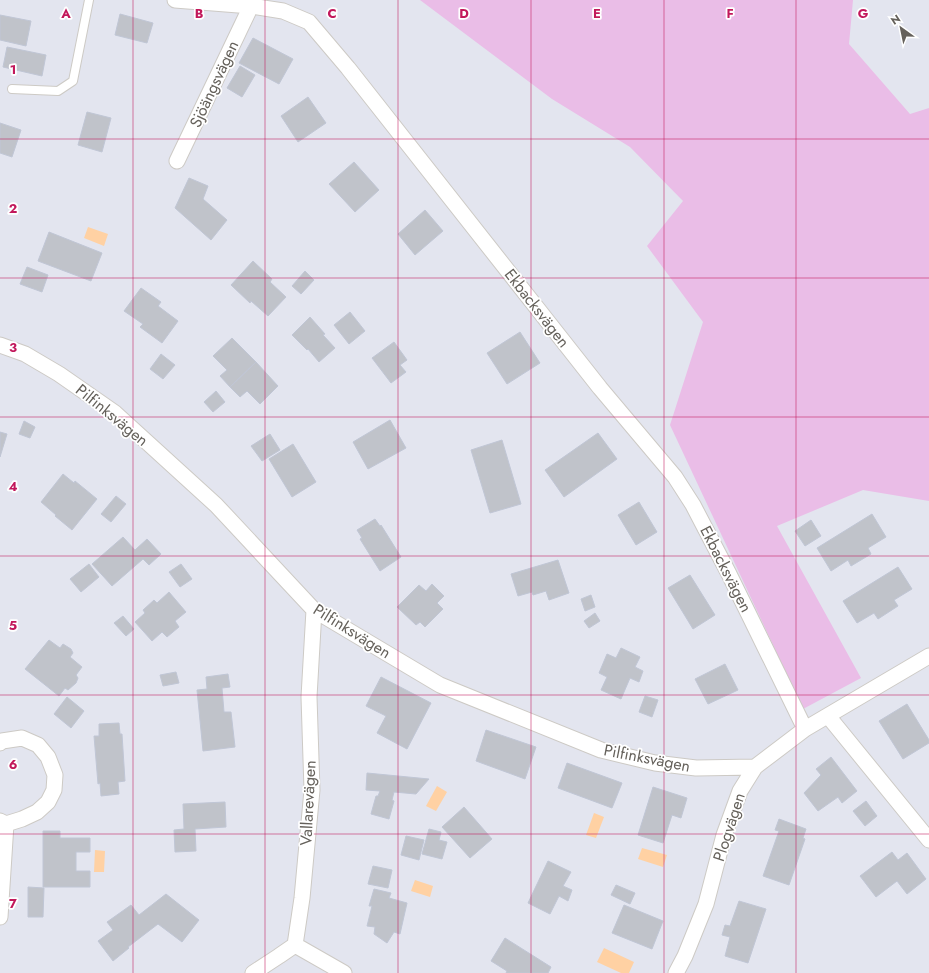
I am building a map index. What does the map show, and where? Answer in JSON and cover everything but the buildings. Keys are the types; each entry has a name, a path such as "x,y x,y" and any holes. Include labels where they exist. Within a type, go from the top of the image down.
{"street":[{"name":"Ekbacksvägen","path":"176,0 251,6 283,11 309,22 348,68 600,388 675,477 693,505 729,574 805,729"},
{"name":"Sjöängsvägen","path":"177,161 251,6"},
{"name":"Pilfinksvägen","path":"0,345 25,354 60,374 115,414 216,505 314,610 440,685 601,750 655,763 696,768 755,767"},
{"name":"Vallarevägen","path":"295,944 302,898 312,790 309,697 314,610"},
{"name":"Plogvägen","path":"676,973 685,956 706,904 724,835 740,791 755,767 805,729 929,656"},
{"path":"828,716 929,840"},
{"path":"0,743 2,741 22,738 38,745 48,757 55,774 54,790 48,802 37,812 22,819 3,822 0,917"},
{"path":"253,973 295,944 344,973"}],"lane":[{"path":"12,89 58,91 73,81 89,0"}],"shaded area":[{"path":"420,0 853,0 849,44 910,114 929,108 929,501 863,490 777,526 861,678 803,709 670,425 703,322 647,246 683,201 630,147 552,99"},
{"path":"88,227 108,234 104,246 84,238"},
{"path":"437,786 447,792 436,811 426,806"},
{"path":"594,813 604,817 596,838 586,835"},
{"path":"642,848 667,855 663,867 638,859"},
{"path":"95,850 105,851 104,872 94,872"},
{"path":"415,880 433,886 430,897 411,891"},
{"path":"604,948 634,962 629,973 621,973 597,962"}]}
